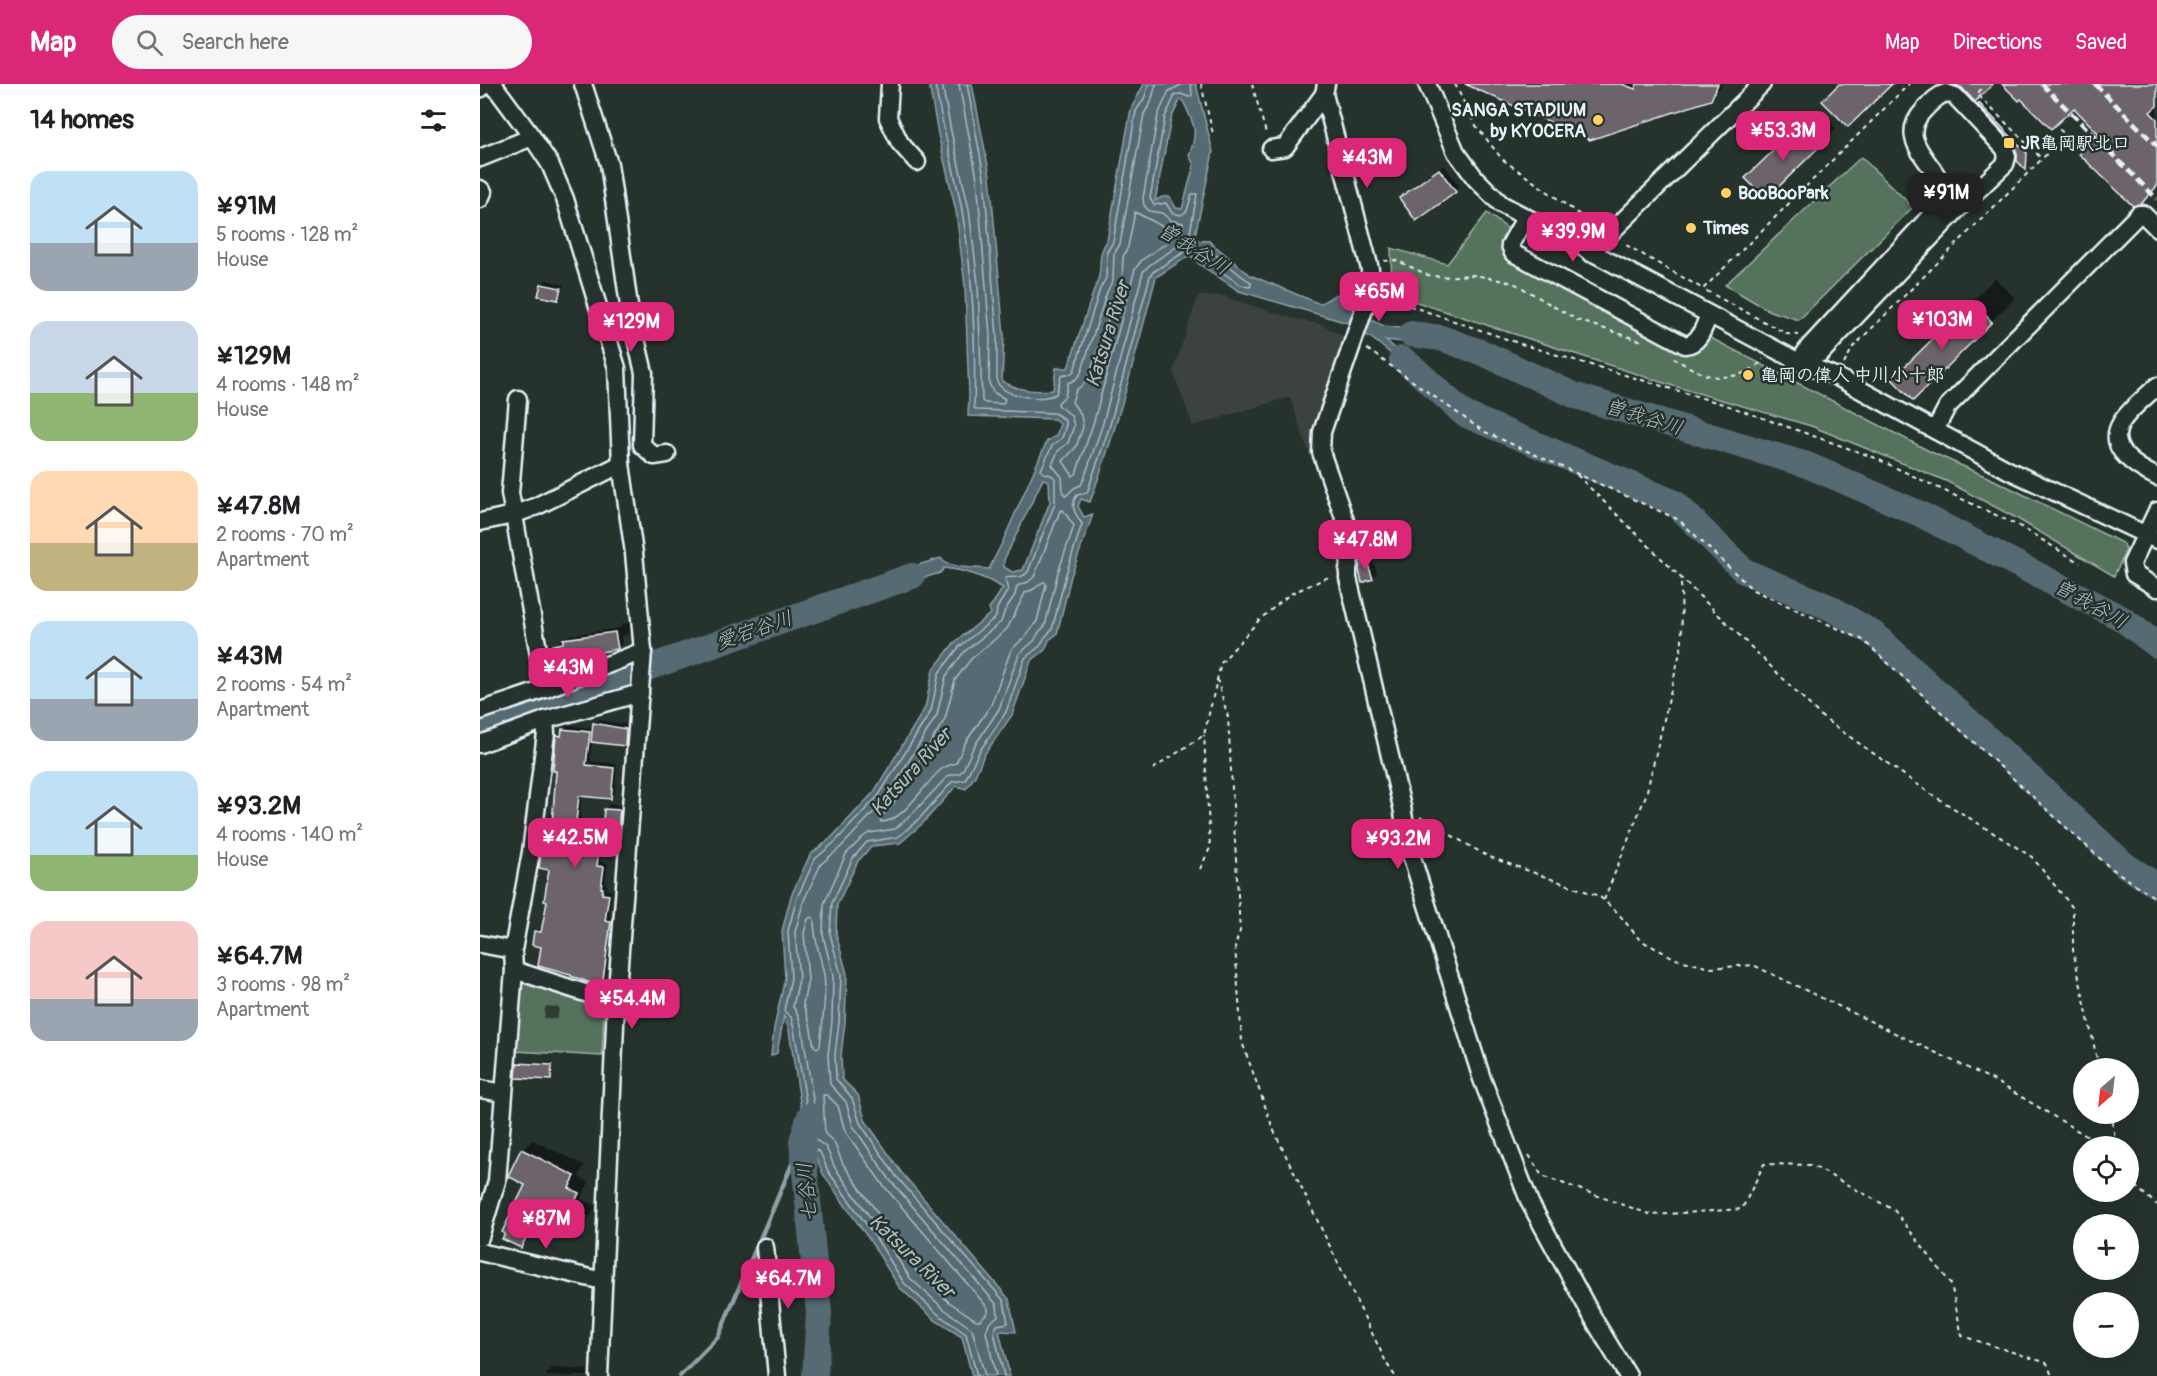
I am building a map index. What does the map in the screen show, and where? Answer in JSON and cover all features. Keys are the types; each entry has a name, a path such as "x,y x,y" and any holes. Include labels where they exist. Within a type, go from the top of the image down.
{"street":[{"path":"493,84 550,164 565,199 617,368 621,464 634,553 643,654 616,1003 599,1376"},
{"path":"583,84 609,164 630,313 644,373 642,445 654,456 667,454"},
{"path":"890,84 888,118 900,143 917,162"},
{"path":"1427,84 1456,152 1475,178 1502,204 1590,253 1799,362 1837,377 2007,470 2151,538"},
{"path":"1590,253 1762,84"},
{"path":"1271,149 1285,147 1325,89"},
{"path":"1325,89 1370,269 1369,297 1322,432 1321,452 1349,532 1352,548 1348,569 1402,807 1409,848 1478,1068 1530,1203 1597,1325 1628,1376"},
{"path":"1946,93 1955,96 2005,149 2007,157 2005,164 1955,212 1821,353 1799,362 1829,326 1938,208 1943,187 1915,143 1912,129 1917,118 1938,96 1946,93"},
{"path":"480,158 532,136"},
{"path":"480,189 483,192 480,199"},
{"path":"1935,430 1947,407 2139,213 2143,213 2157,228"},
{"path":"1526,218 1510,245 1513,253 1685,345 1691,345 1697,340 1709,315"},
{"path":"617,368 637,341"},
{"path":"2157,386 2122,422 2117,432 2119,445 2126,458 2157,477"},
{"path":"518,399 510,493 545,689"},
{"path":"480,522 513,515 537,506 621,464"},
{"path":"2157,511 2151,538 2132,563 2134,574 2157,588"},
{"path":"480,711 643,654"},
{"path":"480,744 641,688"},
{"path":"480,1237 497,1181 514,970 513,951 531,852 546,733 545,720"},
{"path":"480,944 513,951"},
{"path":"514,970 616,1003"},
{"path":"480,1089 503,1093"},
{"path":"765,1247 777,1376"},
{"path":"480,1252 603,1281"}],"path":[{"path":"1201,84 1212,134"},
{"path":"1252,84 1271,149"},
{"path":"1455,84 1474,123 1502,159 1599,229"},
{"path":"1703,289 1910,84"},
{"path":"1981,90 1977,94 2042,159"},
{"path":"1843,366 1853,347 2066,135 2055,126"},
{"path":"1626,244 1787,334 1797,336 1807,332"},
{"path":"1386,261 1396,260 1434,276 1476,275 1514,283 1576,320 1652,346"},
{"path":"1369,297 1726,405 1873,458 2021,526 2080,563"},
{"path":"1356,337 1483,431 1680,520 1753,590 1863,640 2108,867 2157,899"},
{"path":"1668,355 1695,370 1718,376 1743,374 1756,367 1764,358"},
{"path":"1575,473 1822,718 1931,794 2032,857 2073,908 2073,950 2097,1058"},
{"path":"1200,869 1210,848 1204,735 1221,663 1258,620 1290,594 1348,569"},
{"path":"1604,900 1646,795 1682,644 1681,578"},
{"path":"1217,679 1228,717 1240,931 1235,946 1242,1042 1274,1131 1395,1376"},
{"path":"1153,769 1204,735"},
{"path":"1402,807 1488,856 1599,896 1618,913 1640,940 1676,959 1710,968 1753,965 1995,1081 2086,1136"},
{"path":"1524,1147 1542,1176 1652,1215 1742,1209 1764,1164 1811,1165 1894,1210 1951,1284 1962,1336 2047,1363 2052,1376"},
{"path":"2139,1189 2157,1205"}],"shaded area":[{"path":"1198,296 1222,296 1292,318 1321,324 1350,340 1316,455 1311,459 1290,397 1193,426 1173,372"}],"green space":[{"path":"1861,157 1913,207 1799,320 1770,311 1725,285"},
{"path":"1487,213 1512,232 1505,243 1697,349 1704,344 1707,336 1931,452 1994,480 2124,544 2126,550 2114,576 2016,518 1946,481 1811,426 1667,384 1392,294 1391,248 1447,264"},
{"path":"525,981 599,1004 604,1012 602,1056 514,1051 518,987"}],"water":[{"name":"Katsura River","path":"929,84 972,84 990,176 1004,336 1002,381 1014,387 1033,391 1053,390 1056,368 1068,368 1098,281 1101,252 1107,241 1131,109 1144,84 1196,84 1213,152 1194,240 1209,241 1250,275 1320,304 1336,294 1355,304 1373,321 1384,326 1449,334 1443,343 1427,341 1422,344 1385,340 1429,378 1426,383 1351,324 1239,291 1199,264 1190,255 1156,277 1126,391 1100,474 1090,502 1081,499 1078,506 1084,517 1093,514 1071,576 1057,634 1049,640 1045,650 1031,661 1012,715 984,755 975,776 966,789 956,786 923,823 900,843 872,846 858,861 837,905 836,934 847,974 841,1055 842,1079 858,1095 865,1120 901,1172 1009,1299 1016,1332 999,1331 1010,1376 972,1376 962,1337 935,1320 899,1287 871,1242 823,1174 815,1154 812,1155 820,1227 814,1235 804,1181 802,1115 789,1030 784,1016 777,1053 771,1056 774,1028 785,978 782,931 791,896 810,855 831,838 874,792 925,708 933,670 954,643 991,613 989,609 1003,588 975,575 944,568 940,573 881,590 876,586 890,578 903,577 918,565 941,558 945,563 960,567 989,569 1047,441 1056,436 1060,424 1054,419 968,416 965,286 956,211","holes":["1180,100 1183,101 1194,127 1194,139 1189,155 1194,165 1182,209 1176,208 1170,197 1162,197 1155,201 1171,119","1043,479 1049,481 1050,502 1023,570 1012,572 1004,567 1004,560"]}],"building":[{"name":"SANGA STADIUM by KYOCERA","path":"1465,84 1622,84 1635,89 1637,84 1718,84 1711,100 1590,140"},
{"path":"1839,84 1892,84 1848,127 1822,101"},
{"path":"1952,84 1993,84 1975,102 1962,88"},
{"path":"2002,84 2157,84 2157,106 2150,112 2157,119 2157,186 2141,204 2133,206 2079,154 2098,133 2074,108 2051,129 2021,99 2019,101"},
{"path":"1979,103 2027,153 2026,170 2017,161 2013,142 1978,105"},
{"path":"1800,125 1821,145 1766,199 1745,178"},
{"path":"1439,169 1456,192 1416,221 1399,198"},
{"path":"541,284 561,288 558,300 538,296"},
{"path":"1971,301 1992,322 1913,401 1892,379"},
{"path":"1365,556 1373,579 1362,583 1359,570 1361,557"},
{"path":"615,632 618,649 584,655 585,661 556,665 553,645 563,643 563,639"},
{"path":"593,723 626,729 625,746 591,742"},
{"path":"562,729 590,732 586,765 614,768 611,799 579,796 575,830 601,832 597,866 604,867 602,894 609,895 605,921 611,922 602,987 538,966 541,947 532,945 534,931 541,932 547,902 544,901 549,870 539,868 543,842 549,842 549,837 551,838 556,735 561,736"},
{"path":"604,809 620,810 618,831 602,830"},
{"path":"517,1063 552,1065 551,1080 516,1078"},
{"path":"521,1149 575,1176 569,1188 579,1193 571,1210 586,1217 580,1228 570,1223 562,1238 533,1223 521,1248 502,1239 505,1234 502,1232 525,1185 508,1176"}],"waterway":[{"name":"曽我谷川","path":"1411,334 1441,338 1483,353 1576,396 1807,465 1918,513 2121,618 2157,645"},
{"path":"1402,359 1464,414 1675,503 1744,571 1831,608 1874,634 2125,865 2157,886"},
{"name":"愛宕谷川","path":"480,726 912,576"},
{"name":"七谷川","path":"810,1116 802,1141 819,1313 815,1376"},
{"path":"680,1376 718,1337 802,1141"}],"railway":[{"path":"2042,84 2157,199"},
{"path":"2095,84 2157,146"}],"place":[{"name":"SANGA STADIUM by KYOCERA","path":"1598,120"},
{"name":"JR亀岡駅北口","path":"2009,143"},
{"name":"BooBooPark","path":"1726,193"},
{"name":"Times","path":"1691,228"},
{"name":"亀岡の偉人 中川小十郎","path":"1748,375"}]}
